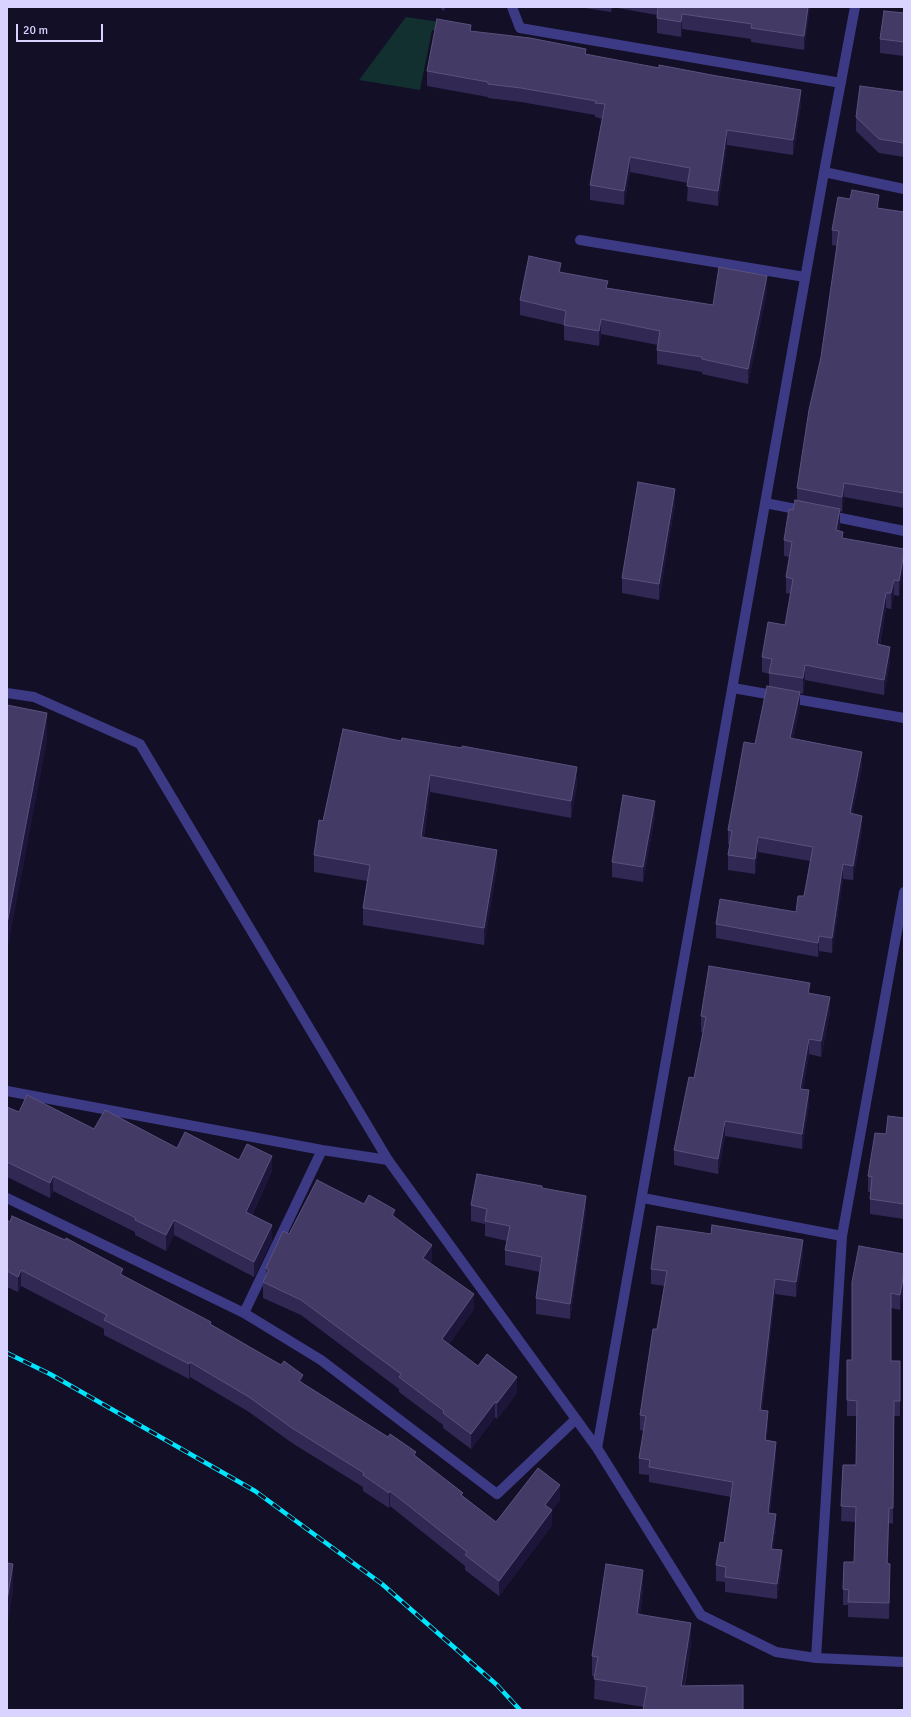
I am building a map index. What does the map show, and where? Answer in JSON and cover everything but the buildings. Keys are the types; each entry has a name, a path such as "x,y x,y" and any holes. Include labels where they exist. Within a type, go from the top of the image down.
{"street":[{"path":"512,7 520,28 841,83"},
{"path":"597,1448 643,1198 805,278 855,7"},
{"path":"824,172 904,189"},
{"path":"580,240 805,278"},
{"path":"765,503 904,531"},
{"path":"732,688 904,718"},
{"path":"7,693 34,697 140,744 388,1160 597,1448 701,1615 776,1652 816,1658 904,1662"},
{"path":"816,1658 842,1236 904,892"},
{"path":"7,1091 322,1150 388,1160"},
{"path":"244,1313 322,1150"},
{"path":"7,1198 244,1313 321,1360 497,1494 576,1419"},
{"path":"643,1198 842,1236"}],"green space":[{"path":"406,17 467,26 464,34 432,30 420,90 359,80"}],"railway":[{"path":"7,1353 50,1374 255,1491 382,1584 497,1685 520,1710"}]}
